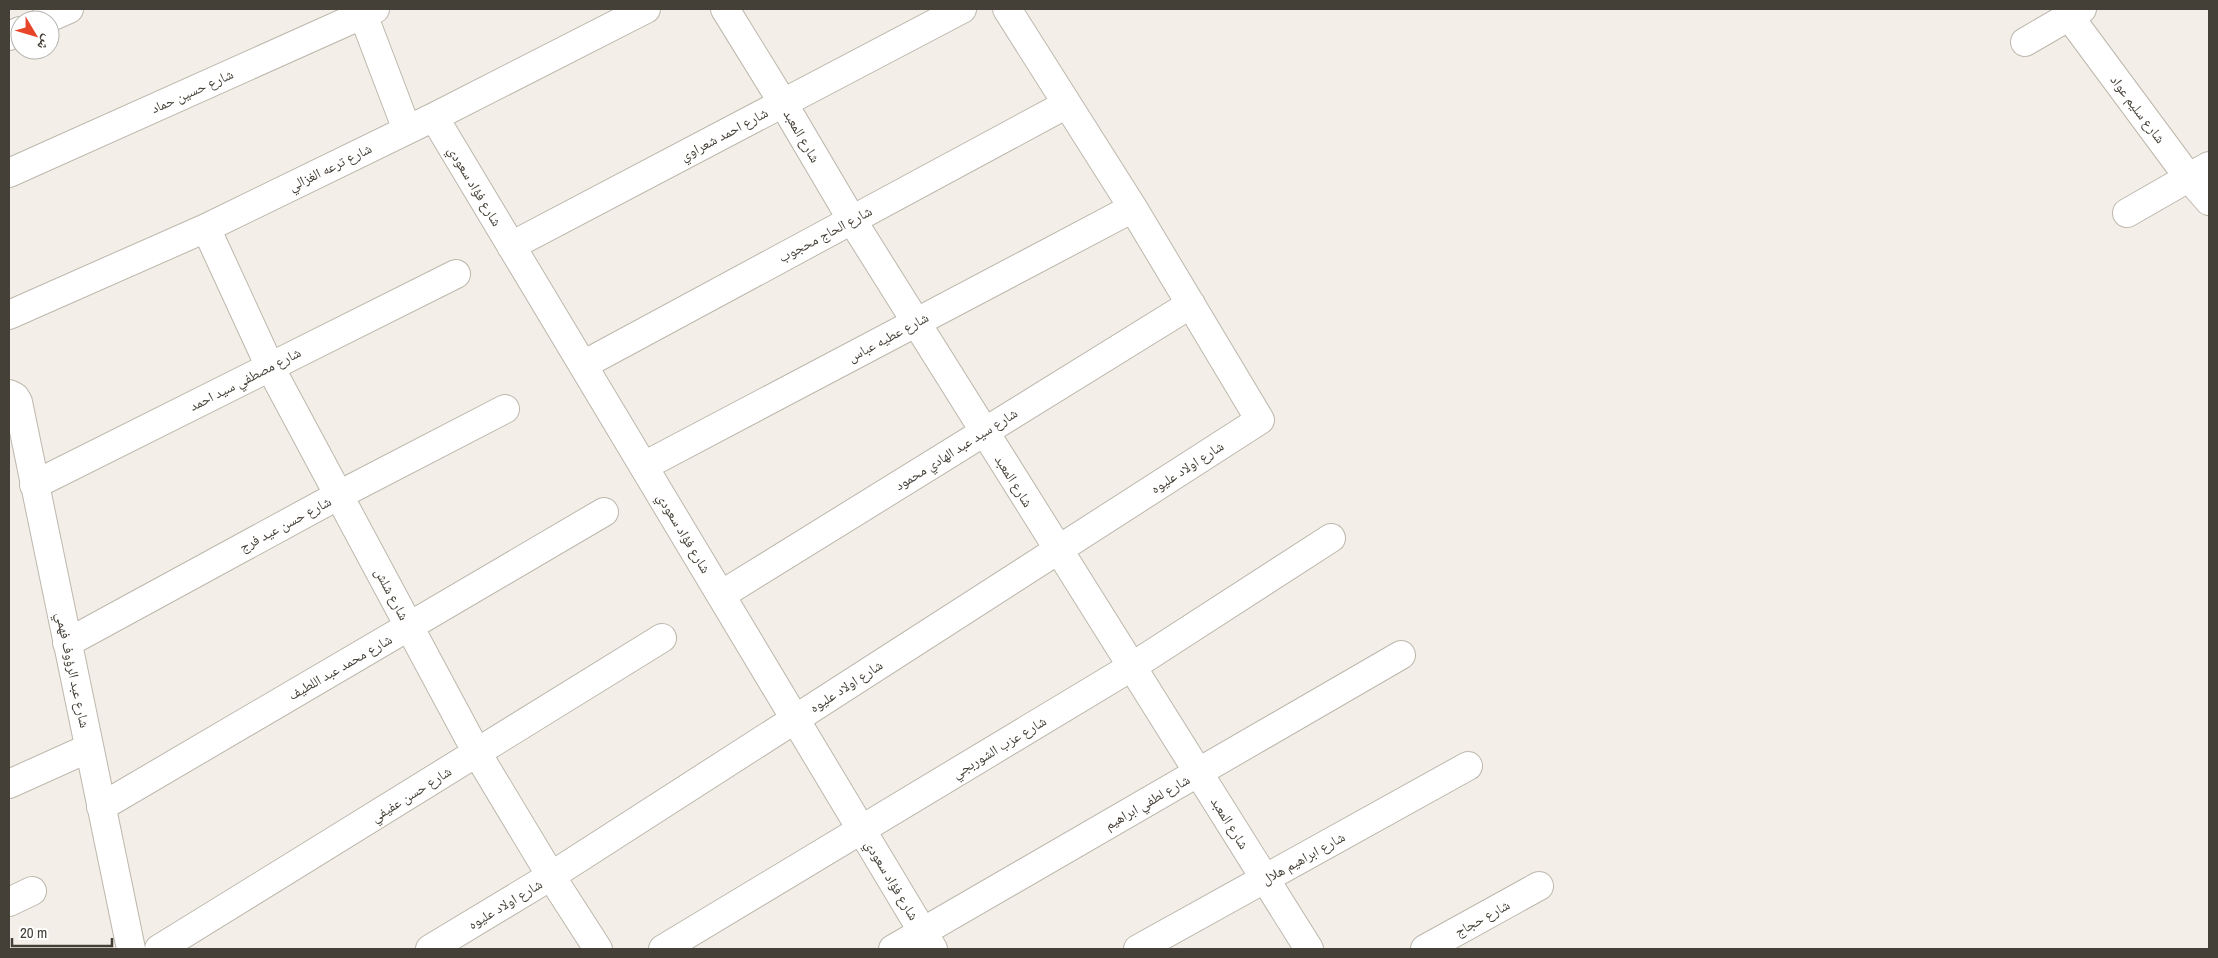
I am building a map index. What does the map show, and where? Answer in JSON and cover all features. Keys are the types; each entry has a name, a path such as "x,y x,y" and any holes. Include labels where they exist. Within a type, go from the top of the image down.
{"street":[{"name":"شارع ترعه الغزالي","path":"9,315 206,228 408,130 646,9"},
{"name":"شارع المعبد","path":"725,9 852,220 983,431 1133,666 1309,949"},
{"name":"شارع احمد شعراوي","path":"511,246 962,9"},
{"path":"1007,9 1133,208 1191,304"},
{"path":"367,11 408,130"},
{"name":"شارع حسين حماد","path":"9,173 367,11"},
{"path":"2025,42 2076,13"},
{"name":"شارع سليم عواد","path":"2076,13 2199,172 2209,201"},
{"name":"شارع الحاج محجوب","path":"583,366 1067,104"},
{"name":"شارع فؤاد سعودي","path":"434,117 928,940"},
{"path":"2127,214 2199,172"},
{"name":"شارع عطيه عباس","path":"644,466 1133,208"},
{"name":"شارع شلش","path":"206,228 270,367 478,753 551,876 598,949"},
{"name":"شارع مصطفي سيد احمد","path":"34,485 456,274"},
{"name":"شارع اولاد عليوه","path":"430,949 551,876 1260,420 1191,304"},
{"name":"شارع سيد عبد الهادي محمود","path":"721,595 983,431 1191,304"},
{"name":"شارع عبد الرؤوف فهمي","path":"9,394 18,402 131,949"},
{"name":"شارع حسن عيد فرج","path":"67,643 339,495 505,409"},
{"name":"شارع محمد عبد اللطيف","path":"101,807 604,512"},
{"name":"شارع عزب الشوربجي","path":"663,949 1133,666 1331,538"},
{"name":"شارع حسن عفيفي","path":"159,949 662,638"},
{"name":"شارع لطفي ابراهيم","path":"892,949 928,940 1199,772 1401,655"},
{"path":"9,784 89,748"},
{"name":"شارع ابراهيم هلال","path":"1138,949 1468,766"},
{"name":"شارع حجاج","path":"1435,947 1539,886"}]}
